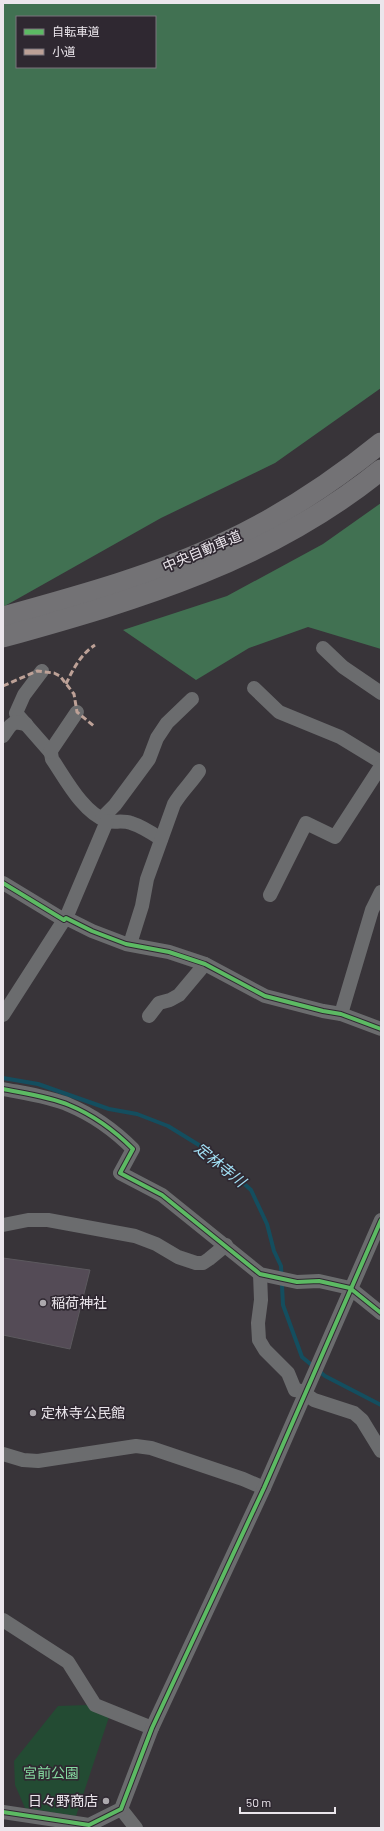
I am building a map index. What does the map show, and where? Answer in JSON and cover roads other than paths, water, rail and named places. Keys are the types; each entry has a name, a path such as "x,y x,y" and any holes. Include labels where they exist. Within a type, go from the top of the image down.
{"highway":[{"name":"中央自動車道","path":"3,617 135,578 226,542 273,518 316,492 355,465 381,443"},
{"name":"中央自動車道","path":"3,636 95,611 188,579 233,560 282,536 326,510 381,470"}],"street":[{"path":"323,648 343,667 381,693"},
{"path":"42,672 24,695 16,713 50,752 77,796 94,813 105,820 131,822 161,839"},
{"path":"254,688 278,712 340,737 381,762"},
{"path":"3,1015 65,919 105,820 149,759 157,738 167,723 192,699"},
{"path":"50,752 76,712"},
{"path":"3,736 15,722 26,724"},
{"path":"270,895 306,822 335,837 381,766"},
{"path":"130,944 142,906 147,879 174,804 180,794 191,783 199,771"},
{"path":"3,883 65,919 92,931 130,944 169,952 205,964 265,996 323,1011 341,1014 381,1029"},
{"path":"341,1014 372,910 381,892"},
{"path":"150,1016 159,1003 170,1000 178,995 205,964"},
{"path":"3,1089 68,1104 99,1120 132,1148 120,1173 162,1195 226,1245 248,1266 260,1274 297,1282 319,1281 350,1288 381,1313"},
{"path":"3,1225 28,1220 48,1220 135,1236 156,1244 178,1257 196,1263 203,1263 226,1245"},
{"path":"3,1812 88,1826 121,1809 152,1728 264,1488 350,1288 381,1220"},
{"path":"260,1274 261,1300 258,1323 259,1340 265,1350 288,1373 295,1390 305,1393 314,1400 354,1413 362,1420 381,1451"},
{"path":"3,1454 23,1460 38,1460 136,1446 151,1448 243,1479 264,1488"},
{"path":"3,1620 68,1662 95,1705 152,1728"},
{"path":"121,1809 136,1828"}],"waterway":[{"name":"定林寺川","path":"3,1078 38,1084 109,1109 137,1114 168,1126 207,1150 251,1190 267,1224 274,1251 281,1266 283,1305 302,1357 325,1376 381,1405"}],"place":[{"name":"稲荷神社","path":"43,1303"},
{"name":"定林寺公民館","path":"33,1413"},
{"name":"日々野商店","path":"106,1801"}],"park label":[{"name":"宮前公園","path":"51,1773"}]}
